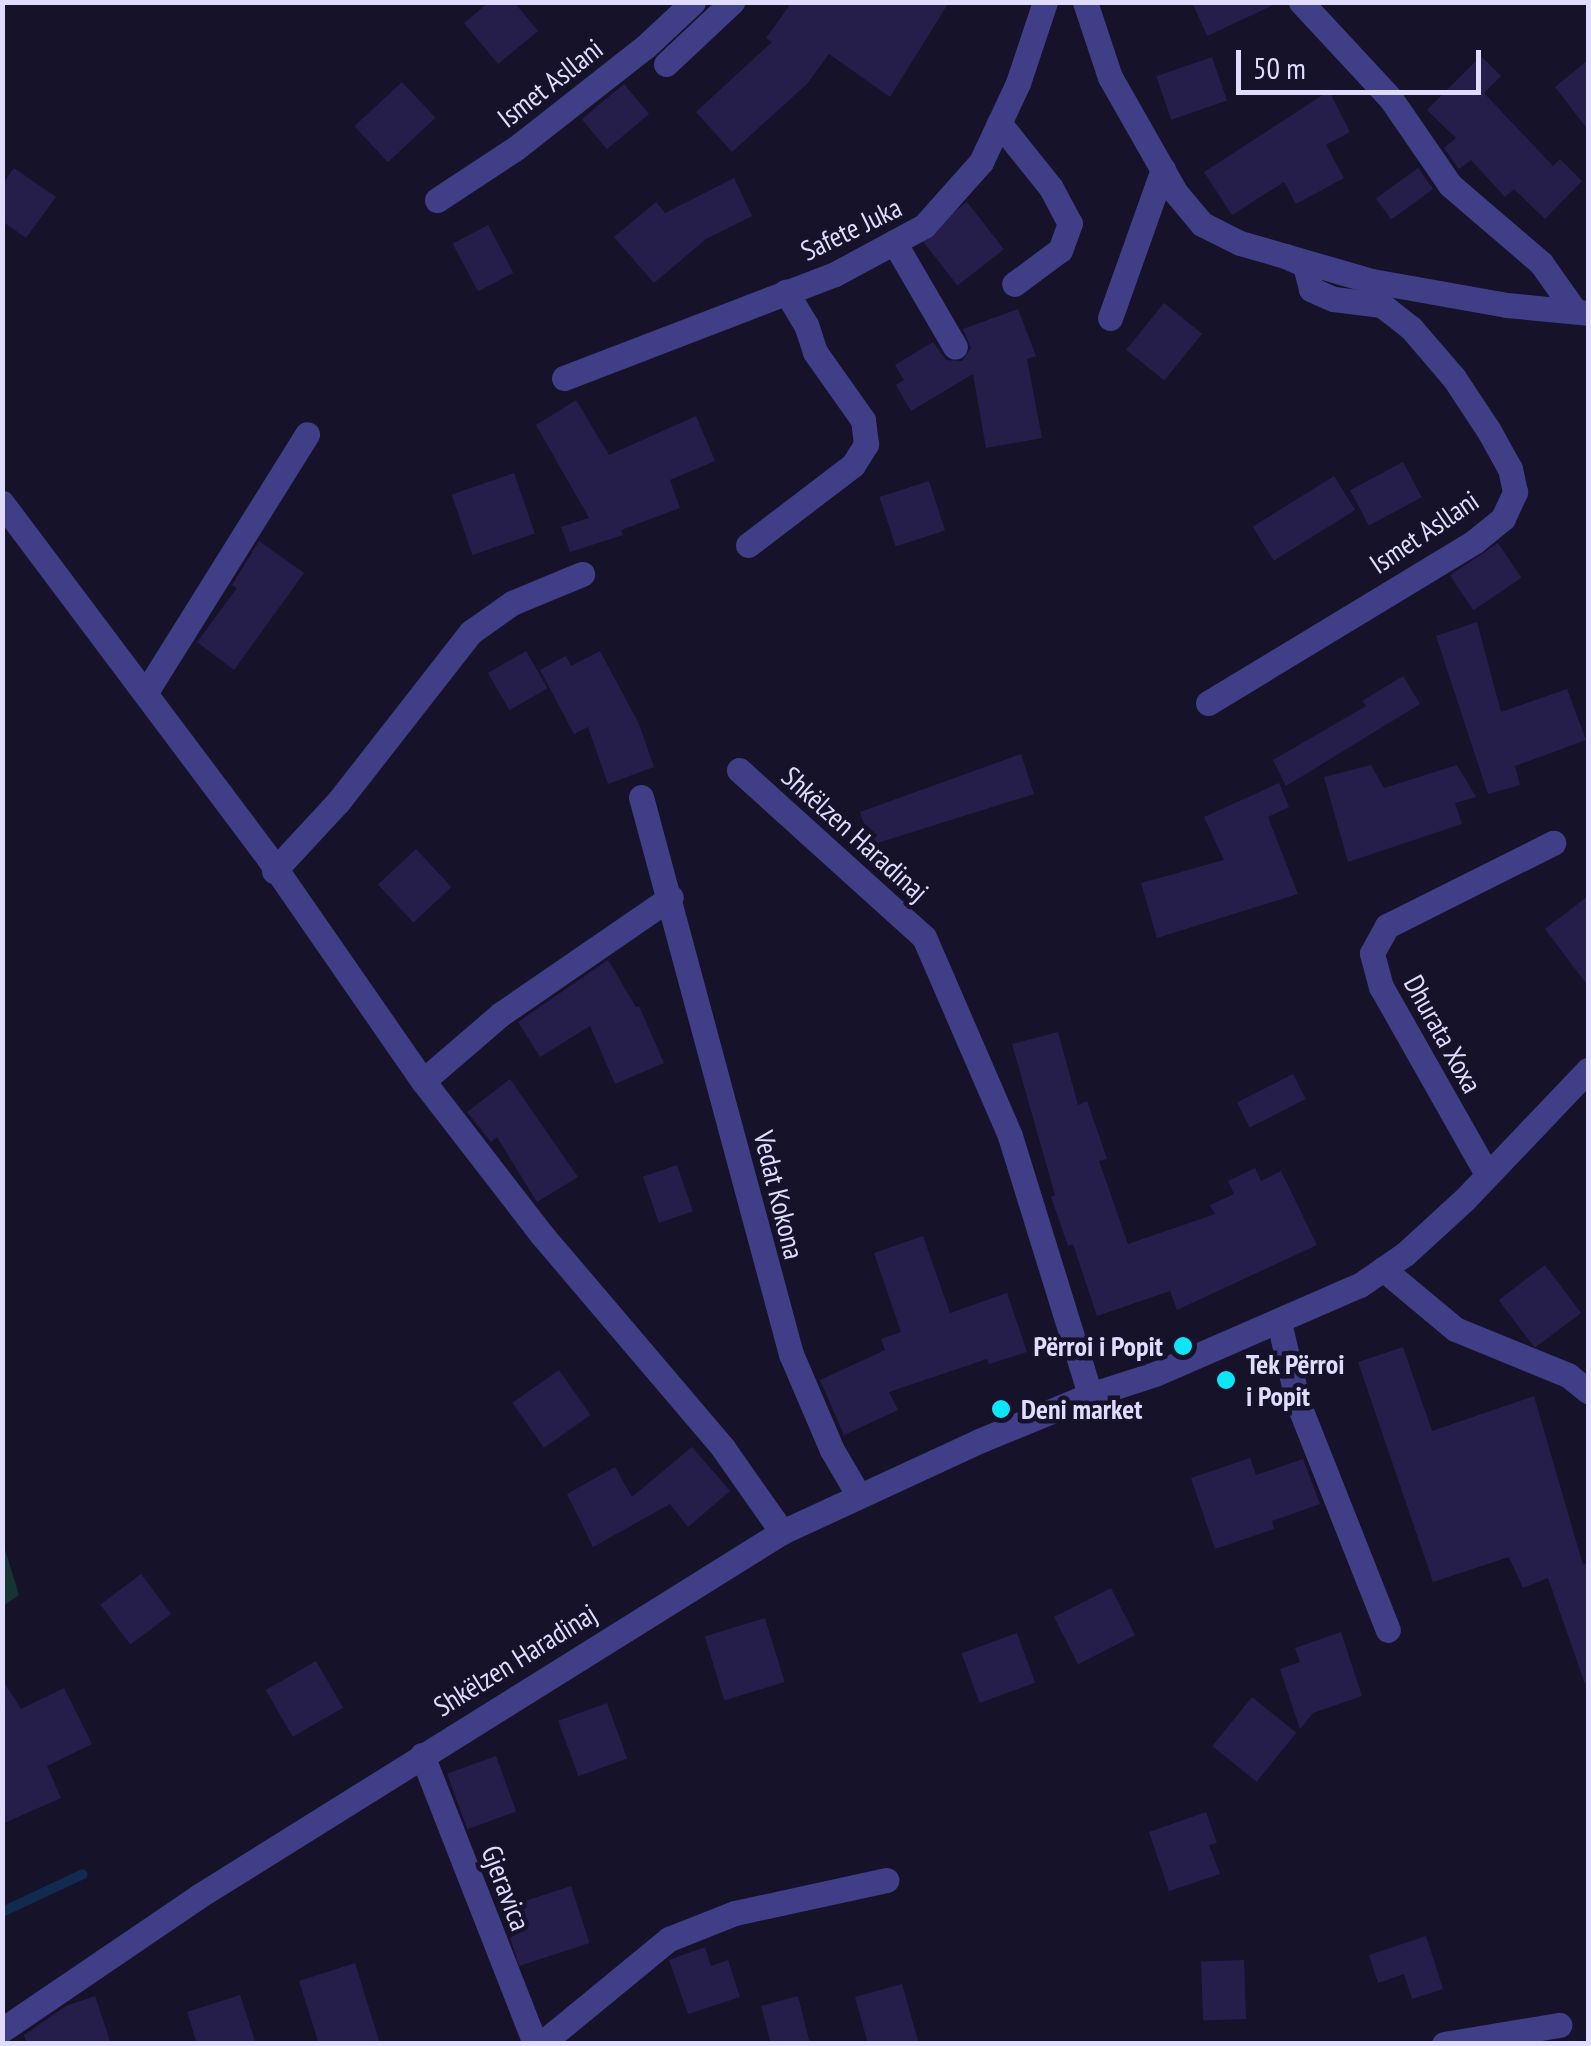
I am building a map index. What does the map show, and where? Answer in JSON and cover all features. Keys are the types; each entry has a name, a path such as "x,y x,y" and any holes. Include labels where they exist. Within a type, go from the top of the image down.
{"street":[{"name":"Ismet Asllani","path":"436,200 516,148 646,46 693,2"},
{"path":"666,64 732,2"},
{"name":"Safete Juka","path":"564,378 835,274 924,226 981,162 1046,2"},
{"path":"1086,2 1110,77 1163,169 1202,224 1240,243 1447,296 1582,312"},
{"path":"1300,2 1390,99 1450,185 1541,263 1582,312"},
{"path":"999,123 1051,188 1070,223 1060,250 1014,284"},
{"path":"1110,318 1163,169"},
{"path":"894,242 955,347"},
{"name":"Ismet Asllani","path":"1208,703 1475,541 1502,518 1515,492 1510,469 1489,431 1454,378 1411,328 1382,304 1333,299 1310,289 1305,266 1286,256"},
{"path":"748,545 853,464 866,444 863,420 815,352 806,325 786,292"},
{"path":"146,692 307,434"},
{"path":"2,503 146,692 423,1080 542,1235 723,1448 782,1532"},
{"path":"274,870 338,802 470,632 512,604 582,574"},
{"name":"Shkëlzen Haradinaj","path":"740,770 924,937 1010,1136 1090,1395"},
{"name":"Vedat Kokona","path":"642,797 791,1354 832,1450 858,1496"},
{"name":"Dhurata Xoxa","path":"1487,1174 1381,987 1372,952 1388,926 1553,842"},
{"path":"423,1080 455,1050 592,947 671,897"},
{"name":"Shkëlzen Haradinaj","path":"2,2030 199,1896 782,1532 1090,1395 1155,1374 1360,1285 1429,1232 1588,1070"},
{"path":"1383,1269 1455,1329 1568,1375 1588,1391"},
{"path":"1279,1322 1298,1403 1388,1630"},
{"name":"Gjeravica","path":"422,1755 538,2044"},
{"path":"538,2044 670,1938 735,1913 886,1880"},
{"path":"1444,2044 1559,2025"}],"green space":[{"path":"3,1543 19,1595 2,1606"}],"building":[{"path":"489,2 514,2 538,31 498,64 464,23"},
{"path":"792,2 949,2 890,97 829,54 807,84 732,152 696,112 772,42 766,38"},
{"path":"1192,2 1280,2 1207,36"},
{"path":"1481,56 1501,76 1484,93 1553,166 1560,159 1582,181 1545,219 1514,189 1505,197 1471,160 1459,169 1444,148 1456,138 1427,110"},
{"path":"1212,57 1227,100 1171,120 1156,76"},
{"path":"1588,60 1588,130 1555,87"},
{"path":"402,82 435,118 388,162 354,126"},
{"path":"624,84 649,114 607,149 582,119"},
{"path":"1329,91 1350,132 1326,145 1344,178 1296,204 1284,182 1232,215 1204,172"},
{"path":"14,168 56,197 26,238 2,221 2,185"},
{"path":"1418,168 1433,189 1391,220 1376,199"},
{"path":"734,178 752,216 706,239 654,283 614,237 656,202 665,213"},
{"path":"967,202 1004,249 957,286 921,238"},
{"path":"488,225 513,273 478,291 453,244"},
{"path":"1164,303 1202,334 1164,380 1126,350"},
{"path":"1018,309 1036,356 1027,359 1042,438 986,448 973,374 911,411 896,385 904,380 895,365 933,342 946,360 962,361 971,348 963,329"},
{"path":"576,400 609,455 696,416 715,461 670,480 680,508 621,530 623,535 570,552 561,527 589,518 536,425"},
{"path":"1403,462 1422,497 1369,525 1350,490"},
{"path":"514,473 535,534 472,555 452,494"},
{"path":"1334,476 1355,510 1274,561 1253,527"},
{"path":"929,481 945,530 896,547 880,497"},
{"path":"259,541 304,573 234,670 197,642 237,588 232,585"},
{"path":"1498,543 1521,578 1473,610 1450,575"},
{"path":"1477,622 1501,712 1567,689 1586,740 1515,766 1520,785 1488,794 1436,636"},
{"path":"526,651 548,688 509,710 488,673"},
{"path":"600,651 639,724 654,767 608,784 588,727 574,734 540,670 566,656 571,666"},
{"path":"1403,676 1420,704 1286,786 1273,760 1366,706 1362,701"},
{"path":"1021,754 1034,794 871,845 860,812"},
{"path":"1371,765 1384,788 1457,765 1476,797 1455,803 1462,824 1348,862 1324,777"},
{"path":"1279,783 1289,807 1268,817 1298,894 1157,938 1141,883 1224,860 1204,817"},
{"path":"416,849 451,887 413,922 378,884"},
{"path":"1588,896 1588,986 1545,929"},
{"path":"608,960 636,1007 639,1006 664,1063 615,1084 590,1026 540,1057 518,1022"},
{"path":"1058,1032 1078,1105 1087,1101 1107,1159 1099,1161 1128,1244 1215,1214 1210,1205 1234,1194 1228,1181 1255,1168 1261,1181 1281,1171 1317,1245 1177,1310 1170,1291 1097,1316 1073,1244 1068,1246 1051,1197 1055,1195 1012,1044"},
{"path":"1293,1074 1306,1099 1250,1128 1237,1103"},
{"path":"510,1079 578,1177 537,1202 497,1137 491,1142 467,1112"},
{"path":"677,1165 693,1211 659,1223 643,1177"},
{"path":"923,1236 950,1313 1007,1293 1027,1352 989,1364 987,1359 889,1392 898,1410 844,1435 820,1380 885,1350 881,1339 901,1332 874,1253"},
{"path":"1545,1265 1581,1313 1535,1348 1499,1300"},
{"path":"1403,1347 1432,1431 1534,1396 1583,1565 1588,1563 1588,1683 1585,1684 1548,1578 1523,1588 1509,1557 1433,1582 1358,1362"},
{"path":"559,1370 591,1415 544,1448 512,1403"},
{"path":"692,1447 730,1491 688,1527 670,1504 593,1547 567,1494 615,1467 632,1497"},
{"path":"1250,1458 1256,1475 1303,1459 1320,1504 1272,1521 1274,1529 1215,1549 1191,1478"},
{"path":"141,1574 171,1614 130,1645 100,1605"},
{"path":"1111,1588 1135,1635 1078,1664 1054,1617"},
{"path":"765,1618 785,1682 724,1700 705,1636"},
{"path":"1341,1632 1362,1696 1313,1713 1300,1729 1280,1669 1300,1662 1295,1648"},
{"path":"1017,1633 1035,1683 980,1703 962,1653"},
{"path":"316,1661 343,1708 293,1737 266,1690"},
{"path":"2,1679 21,1709 64,1688 92,1744 47,1766 61,1798 2,1824"},
{"path":"1252,1697 1296,1733 1257,1782 1212,1746"},
{"path":"607,1703 627,1758 578,1776 558,1721"},
{"path":"496,1756 516,1811 467,1829 447,1774"},
{"path":"1206,1812 1217,1843 1209,1845 1220,1874 1169,1891 1149,1832"},
{"path":"571,1886 590,1943 519,1966 501,1909"},
{"path":"1426,1936 1443,1989 1412,1999 1404,1974 1378,1983 1369,1955"},
{"path":"705,1947 711,1966 728,1960 740,1997 688,2014 669,1960"},
{"path":"1244,1960 1246,2019 1203,2020 1201,1962"},
{"path":"355,1963 380,2044 319,2044 299,1981"},
{"path":"902,1984 919,2044 868,2044 855,1997"},
{"path":"240,1995 256,2044 197,2044 187,2012"},
{"path":"95,1996 111,2044 27,2044 24,2035 66,2006"},
{"path":"798,1996 810,2044 771,2044 761,2006"}],"waterway":[{"path":"2,1912 83,1874"}],"place":[{"name":"Përroi i Popit","path":"1183,1346"},
{"name":"Tek Përroi i Popit","path":"1226,1380"},
{"name":"Deni market","path":"1001,1409"}]}
